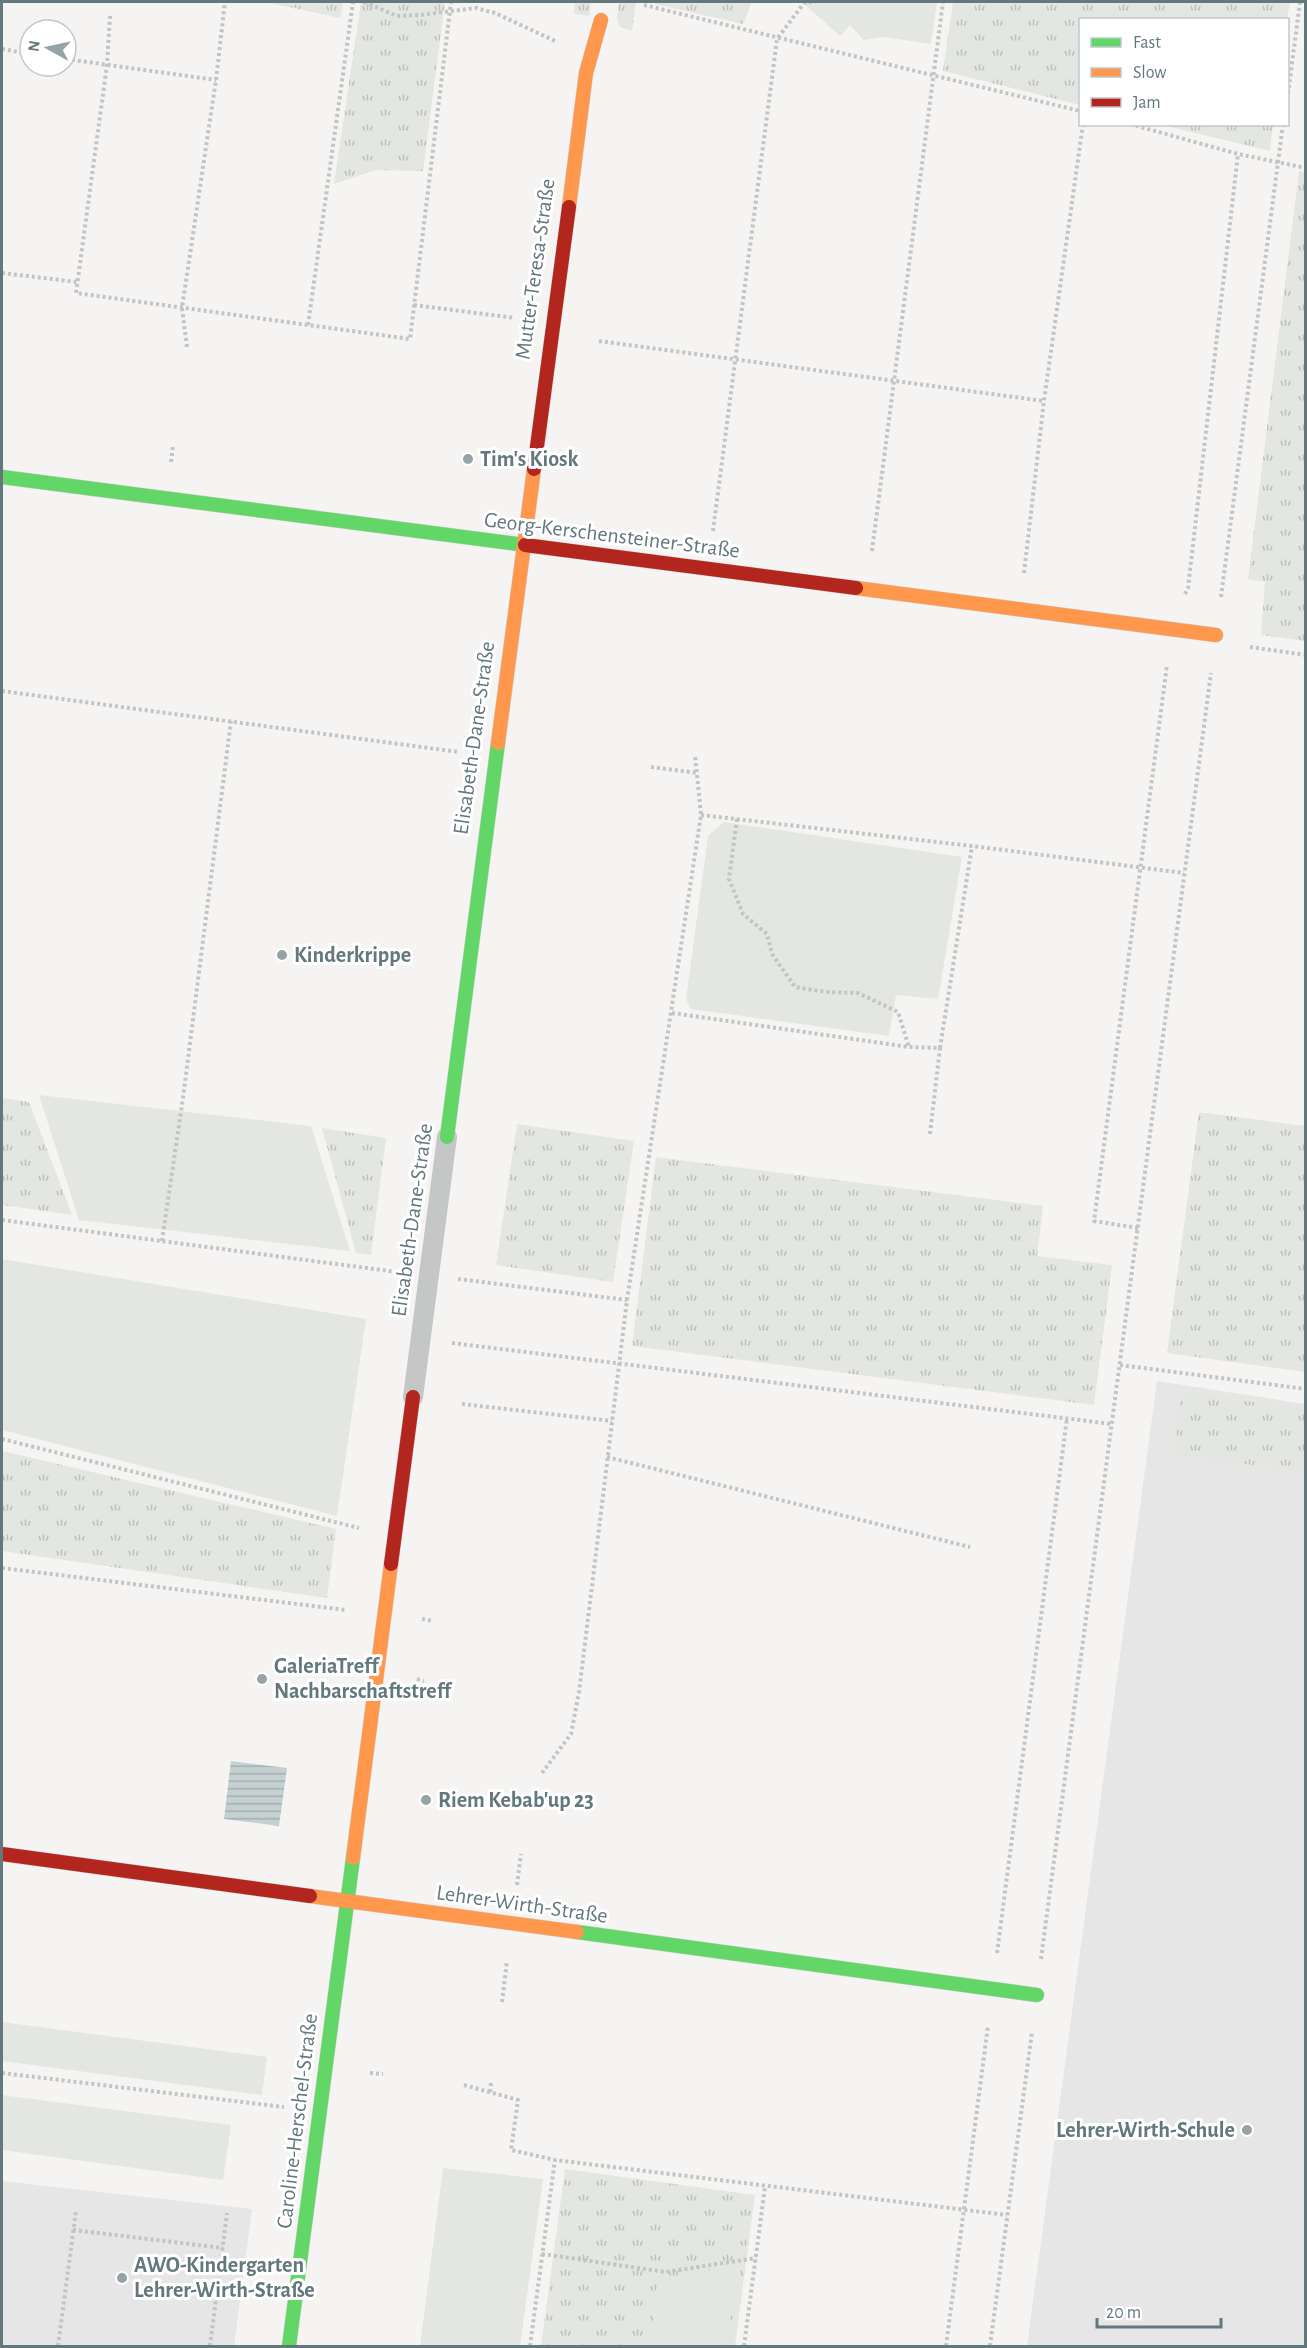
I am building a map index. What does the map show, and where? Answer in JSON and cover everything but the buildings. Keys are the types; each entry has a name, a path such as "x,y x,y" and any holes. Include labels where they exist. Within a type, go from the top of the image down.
{"street":[{"name":"Mutter-Teresa-Straße","path":"524,545 586,73 603,11"},
{"name":"Georg-Kerschensteiner-Straße","path":"2,477 1216,635"},
{"name":"Elisabeth-Dane-Straße","path":"447,1137 524,545"},
{"name":"Elisabeth-Dane-Straße","path":"347,1901 413,1397"},
{"name":"Lehrer-Wirth-Straße","path":"2,1854 1037,1995"},
{"name":"Caroline-Herschel-Straße","path":"289,2346 347,1901"}],"lane":[{"name":"Elisabeth-Dane-Straße","path":"413,1397 447,1137"}],"path":[{"path":"187,347 182,308 216,80 225,2"},
{"path":"308,325 353,2"},
{"path":"364,2 397,16 476,8 495,13 561,44"},
{"path":"110,16 106,65 76,294 410,339 451,2"},
{"path":"708,569 777,39 804,3 811,2"},
{"path":"866,589 943,2"},
{"path":"1289,80 1300,2"},
{"path":"644,5 1079,111"},
{"path":"2,49 18,52"},
{"path":"78,61 216,80"},
{"path":"1020,609 1044,401 1083,126"},
{"path":"1137,126 1238,154 1305,168"},
{"path":"1224,579 1283,126"},
{"path":"1138,1228 1094,1221 1172,629 1188,588 1238,154"},
{"path":"2,273 77,282"},
{"path":"414,305 526,320"},
{"path":"599,341 1044,401"},
{"path":"171,462 173,446"},
{"path":"1216,635 1257,649 1305,656"},
{"path":"2,691 495,758"},
{"path":"1045,1932 1206,715"},
{"path":"162,1241 183,1098 231,722"},
{"path":"542,1773 571,1734 579,1692 627,1300 701,815 695,755"},
{"path":"651,767 698,773"},
{"path":"701,815 1184,873"},
{"path":"737,819 729,879 743,914 767,934 772,954 795,987 826,992 858,993 898,1012 909,1047"},
{"path":"930,1134 940,1048 972,846"},
{"path":"672,1013 909,1047 940,1048"},
{"path":"2,1220 627,1300"},
{"path":"420,1340 1112,1424"},
{"path":"1120,1365 1305,1389"},
{"path":"462,1404 612,1421"},
{"path":"946,2346 1067,1418"},
{"path":"2,1439 394,1537"},
{"path":"607,1457 970,1547"},
{"path":"2,1568 384,1615"},
{"path":"417,1680 424,1681"},
{"path":"990,2346 1028,2062"},
{"path":"2,2073 320,2112"},
{"path":"370,2073 383,2074"},
{"path":"490,2092 491,2084"},
{"path":"464,2085 518,2100 511,2150 555,2160 1007,2215"},
{"path":"530,2346 555,2160"},
{"path":"744,2346 765,2187"},
{"path":"58,2346 76,2211"},
{"path":"210,2346 227,2213"},
{"path":"73,2230 223,2248"},
{"path":"542,2254 666,2272 756,2258"}],"shaded area":[{"path":"1157,1381 1305,1404 1305,2346 1027,2346"},
{"path":"231,1761 287,1768 279,1826 224,1819"},
{"name":"AWO-Kindergarten Lehrer-Wirth-Straße","path":"2,2181 252,2209 234,2346 2,2346"}],"green space":[{"path":"266,2 343,2 340,18"},
{"path":"361,2 445,2 423,171 376,170 334,184"},
{"path":"575,2 591,2 589,16 574,14"},
{"path":"619,2 636,2 632,31 620,27 617,20"},
{"path":"655,2 752,2 743,24 655,4"},
{"path":"802,2 937,2 931,44 883,37 864,40 850,25 840,36"},
{"path":"953,2 1290,2 1287,18 1079,18 1079,105 943,71"},
{"path":"1166,126 1273,126 1270,151"},
{"path":"1299,171 1306,172 1305,641 1261,635 1265,582 1248,579"},
{"path":"724,822 962,857 938,999 896,995 889,1036 691,1009 686,999 708,836"},
{"path":"39,1095 311,1126 350,1251 79,1220"},
{"path":"2,1098 29,1102 72,1215 2,1205"},
{"path":"1199,1112 1305,1126 1305,1372 1167,1353"},
{"path":"517,1124 634,1141 613,1282 496,1265"},
{"path":"322,1128 386,1138 371,1255 356,1253"},
{"path":"656,1157 1043,1206 1037,1256 1112,1265 1094,1405 632,1346"},
{"path":"2,1259 366,1319 337,1516 2,1430"},
{"path":"1182,1392 1305,1409 1305,1472 1174,1454"},
{"path":"2,1451 336,1529 327,1598 2,1551"},
{"path":"2,2022 267,2057 262,2095 2,2061"},
{"path":"2,2095 231,2125 223,2180 2,2150"},
{"path":"443,2168 543,2179 520,2346 420,2346"},
{"path":"565,2169 755,2195 735,2346 541,2346"},
{"path":"738,2265 727,2346 650,2346 658,2280"}],"traffic: fast":[{"path":"2,477 525,545"},
{"path":"447,1137 498,743"},
{"path":"289,2346 353,1858"},
{"path":"577,1932 1037,1995"}],"traffic: slow":[{"path":"569,207 586,73 601,20"},
{"path":"498,743 534,469"},
{"path":"856,588 1216,635"},
{"path":"353,1858 391,1564"},
{"path":"310,1896 577,1932"}],"traffic: jam":[{"path":"534,469 569,207"},
{"path":"525,545 856,588"},
{"path":"391,1564 413,1397"},
{"path":"2,1854 310,1896"}],"place":[{"name":"Tim's Kiosk","path":"468,459"},
{"name":"Kinderkrippe","path":"282,955"},
{"name":"GaleriaTreff Nachbarschaftstreff","path":"262,1679"},
{"name":"Riem Kebab'up 23","path":"426,1800"},
{"name":"Lehrer-Wirth-Schule","path":"1247,2130"},
{"name":"AWO-Kindergarten Lehrer-Wirth-Straße","path":"122,2278"}]}
